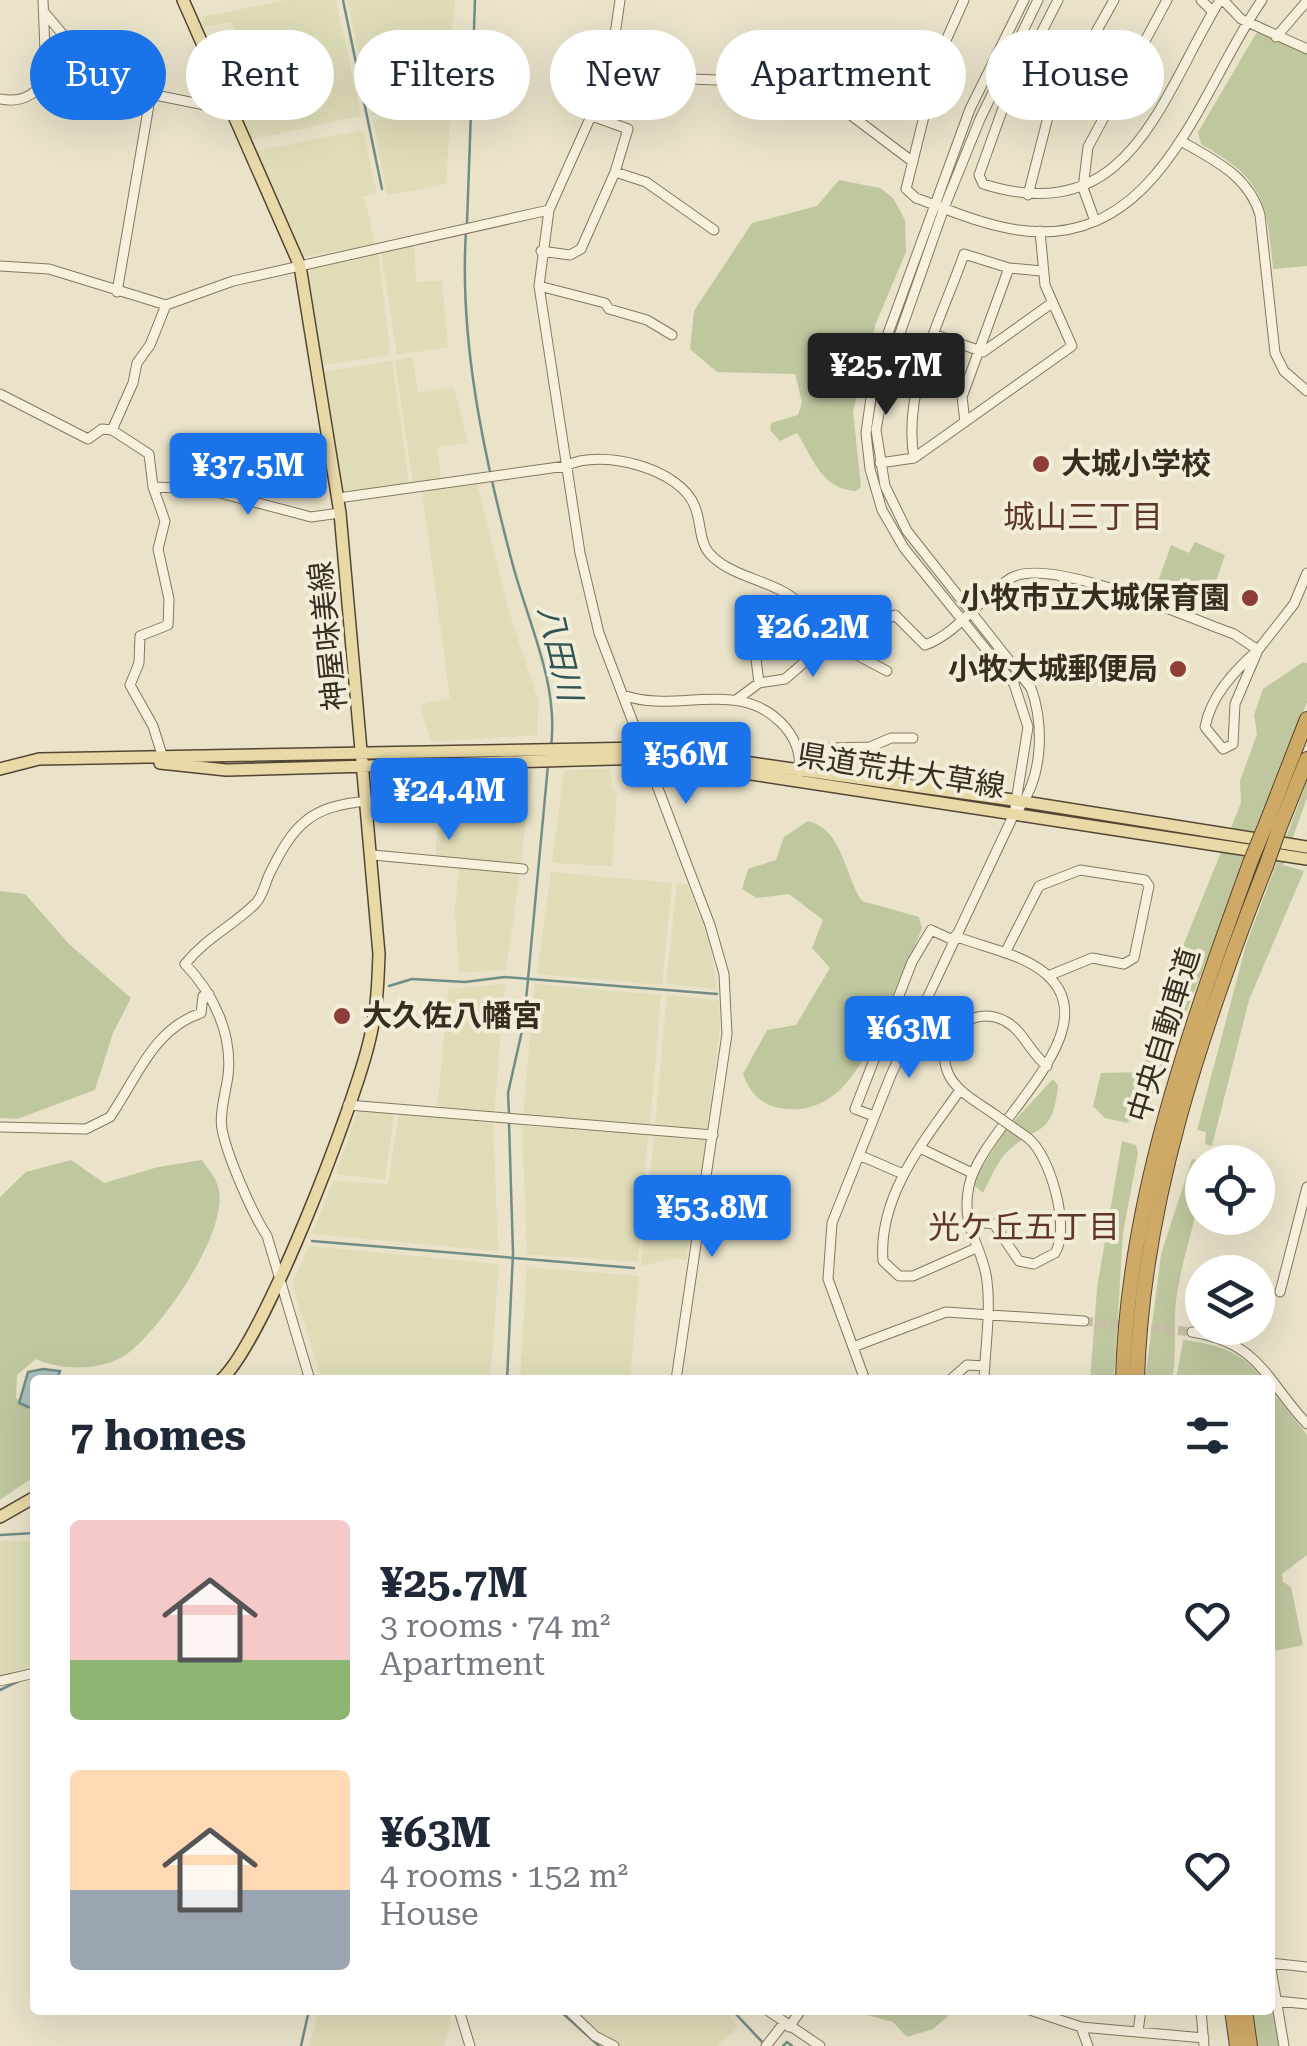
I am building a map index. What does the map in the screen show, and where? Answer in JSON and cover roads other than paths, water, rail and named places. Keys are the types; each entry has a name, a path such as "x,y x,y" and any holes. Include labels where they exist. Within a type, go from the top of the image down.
{"highway":[{"name":"中央自動車道","path":"1138,1375 1151,1248 1175,1140 1214,1005 1266,866 1273,826 1307,719"},
{"name":"中央自動車道","path":"1123,1375 1128,1314 1149,1187 1185,1050 1250,863 1307,758"},
{"path":"1233,2015 1237,2046"},
{"path":"1246,2015 1250,2046"}],"main road":[{"name":"神屋味美線","path":"183,0 196,30"},
{"name":"神屋味美線","path":"224,1375 252,1341 348,1106 370,1037 377,990 373,856 338,498 300,266 235,120"},
{"name":"県道荒井大草線","path":"126,757 198,770 365,760 646,753 1018,801 1307,847"},
{"name":"県道荒井大草線","path":"0,769 38,759 365,760"},
{"name":"県道荒井大草線","path":"798,774 1014,814 1307,859"},
{"path":"0,1517 30,1500"}],"street":[{"path":"0,99 22,100 40,88 46,78 43,0"},
{"path":"616,30 620,0"},
{"path":"964,0 939,56 906,189 939,206 997,226 1040,231 1095,221 1151,183 1181,142 1262,0"},
{"path":"863,1375 828,1279 832,1223 874,1116 1014,814 1040,744 1038,712 1024,677 907,531 888,494 876,430 881,390 970,108 1024,0"},
{"path":"1018,801 1028,743 1024,705 1014,684 891,528 874,488 867,453 868,404 875,369 939,206 1038,0"},
{"path":"1058,0 1003,108 979,175 983,184 1046,196 1083,188 1116,168 1141,141 1222,0 1247,22 1307,49"},
{"path":"1028,195 1048,117 1114,0"},
{"path":"1095,221 1083,188 1082,167 1095,127 1167,0"},
{"path":"1201,0 1212,12"},
{"path":"1276,37 1307,2"},
{"path":"44,12 58,30"},
{"path":"696,79 796,83 816,88 914,162"},
{"path":"117,292 146,120"},
{"path":"590,120 568,158 549,210 538,286 566,466 592,602 724,974 727,1034 677,1375"},
{"path":"541,251 570,255 581,249 615,172 628,129 603,120"},
{"path":"1181,142 1234,173 1252,196 1260,215 1275,353 1284,370 1307,391"},
{"path":"615,172 646,182 714,230"},
{"path":"0,266 49,270 166,305 233,280 549,210"},
{"path":"880,463 914,458 1072,346 1042,271 1040,231"},
{"path":"914,458 911,414 964,254 1009,268 1042,271"},
{"path":"965,422 962,397 1009,268"},
{"path":"538,286 606,303 609,310 647,320 672,336"},
{"path":"979,352 1052,302"},
{"path":"112,430 133,383 136,363 150,345 166,305"},
{"path":"988,328 1005,335"},
{"path":"936,335 979,352"},
{"path":"0,394 88,439 102,429 112,430 149,454 153,487 165,521 158,548 168,599 168,625 140,636 139,663 130,685 153,726 163,758"},
{"path":"338,498 566,466 578,460 627,463 674,481 695,506 700,538 712,557 790,595 830,629 852,637 894,615 919,642 928,644 1009,579 1022,572 1047,571 1234,634 1258,650"},
{"path":"153,487 220,492 310,517 340,514"},
{"path":"1258,650 1238,694 1233,744 1223,749 1205,727 1208,712 1216,696 1294,604 1307,572"},
{"path":"759,683 754,643 764,629 762,624"},
{"path":"736,700 759,683 785,679 814,654 830,629"},
{"path":"814,654 838,645 887,671"},
{"path":"622,695 644,702 736,700 776,717 799,749 798,774"},
{"path":"799,749 870,747 891,738 913,738"},
{"path":"310,1375 280,1275 221,1127 229,1067 223,1025 209,994 185,964 204,940 260,899 270,874 306,817 334,804 368,801"},
{"path":"373,856 522,869"},
{"path":"1005,954 1039,886 1080,870 1144,880 1149,886 1134,958 1124,964 1092,958 1048,976"},
{"path":"874,1116 855,1109 912,962 931,930 1005,954 1048,976 1060,993 1064,1016 1060,1040 1047,1066 991,1140 972,1173 968,1221 974,1249 986,1276 984,1375"},
{"path":"0,1128 71,1130 99,1125 110,1116 160,1040 183,1020 202,1013 204,996 209,994"},
{"path":"968,1221 994,1224 1019,1260 1042,1262 1055,1253 1062,1231 1047,1159 1028,1138 960,1090 948,1073 944,1052 953,1031 969,1018 986,1015 1004,1020 1047,1066"},
{"path":"960,1090 903,1174 882,1244 883,1261 891,1272 914,1276 974,1249"},
{"path":"348,1106 713,1135"},
{"path":"920,1148 972,1173"},
{"path":"858,1155 903,1174"},
{"path":"1280,1292 1307,1187"},
{"path":"853,1347 935,1314 986,1313 1084,1322"},
{"path":"1233,1345 1255,1358 1268,1375"},
{"path":"956,1375 967,1365 984,1366"},
{"path":"1275,1383 1307,1424"},
{"path":"0,1682 30,1673"},
{"path":"1275,1964 1307,1967"},
{"path":"1275,1990 1284,2046"},
{"path":"1277,2001 1307,2004"},
{"path":"461,2015 470,2046"},
{"path":"573,2015 595,2036 614,2046"},
{"path":"774,2015 820,2046"},
{"path":"766,2046 797,2015"},
{"path":"1045,2015 1080,2027 1204,2042 1201,2015"},
{"path":"1138,2031 1140,2015"},
{"path":"1080,2027 1088,2046"}],"waterway":[{"path":"343,0 382,189"},
{"name":"八田川","path":"467,223 475,0"},
{"name":"八田川","path":"466,231 466,314 476,398 502,522 546,676 551,700 551,747"},
{"name":"八田川","path":"509,1114 508,1093 524,1022 548,765"},
{"path":"389,986 412,979 465,982 505,977 717,994"},
{"name":"八田川","path":"507,1375 513,1253 509,1122"},
{"path":"312,1241 634,1268"},
{"path":"0,1535 30,1533"},
{"path":"0,1690 21,1680"},
{"path":"301,2046 308,2015"},
{"path":"565,2015 599,2046"},
{"path":"737,2015 765,2045"},
{"path":"783,2046 787,2042 792,2046"}],"tunnel":[{"path":"1084,1321 1185,1331"}],"place":[{"name":"大城小学校","path":"1041,464"},
{"name":"小牧市立大城保育園","path":"1250,598"},
{"name":"小牧大城郵便局","path":"1178,669"},
{"name":"大久佐八幡宮","path":"342,1016"}],"district":[{"name":"城山三丁目","path":"1083,517"},
{"name":"光ケ丘五丁目","path":"1024,1227"}]}
